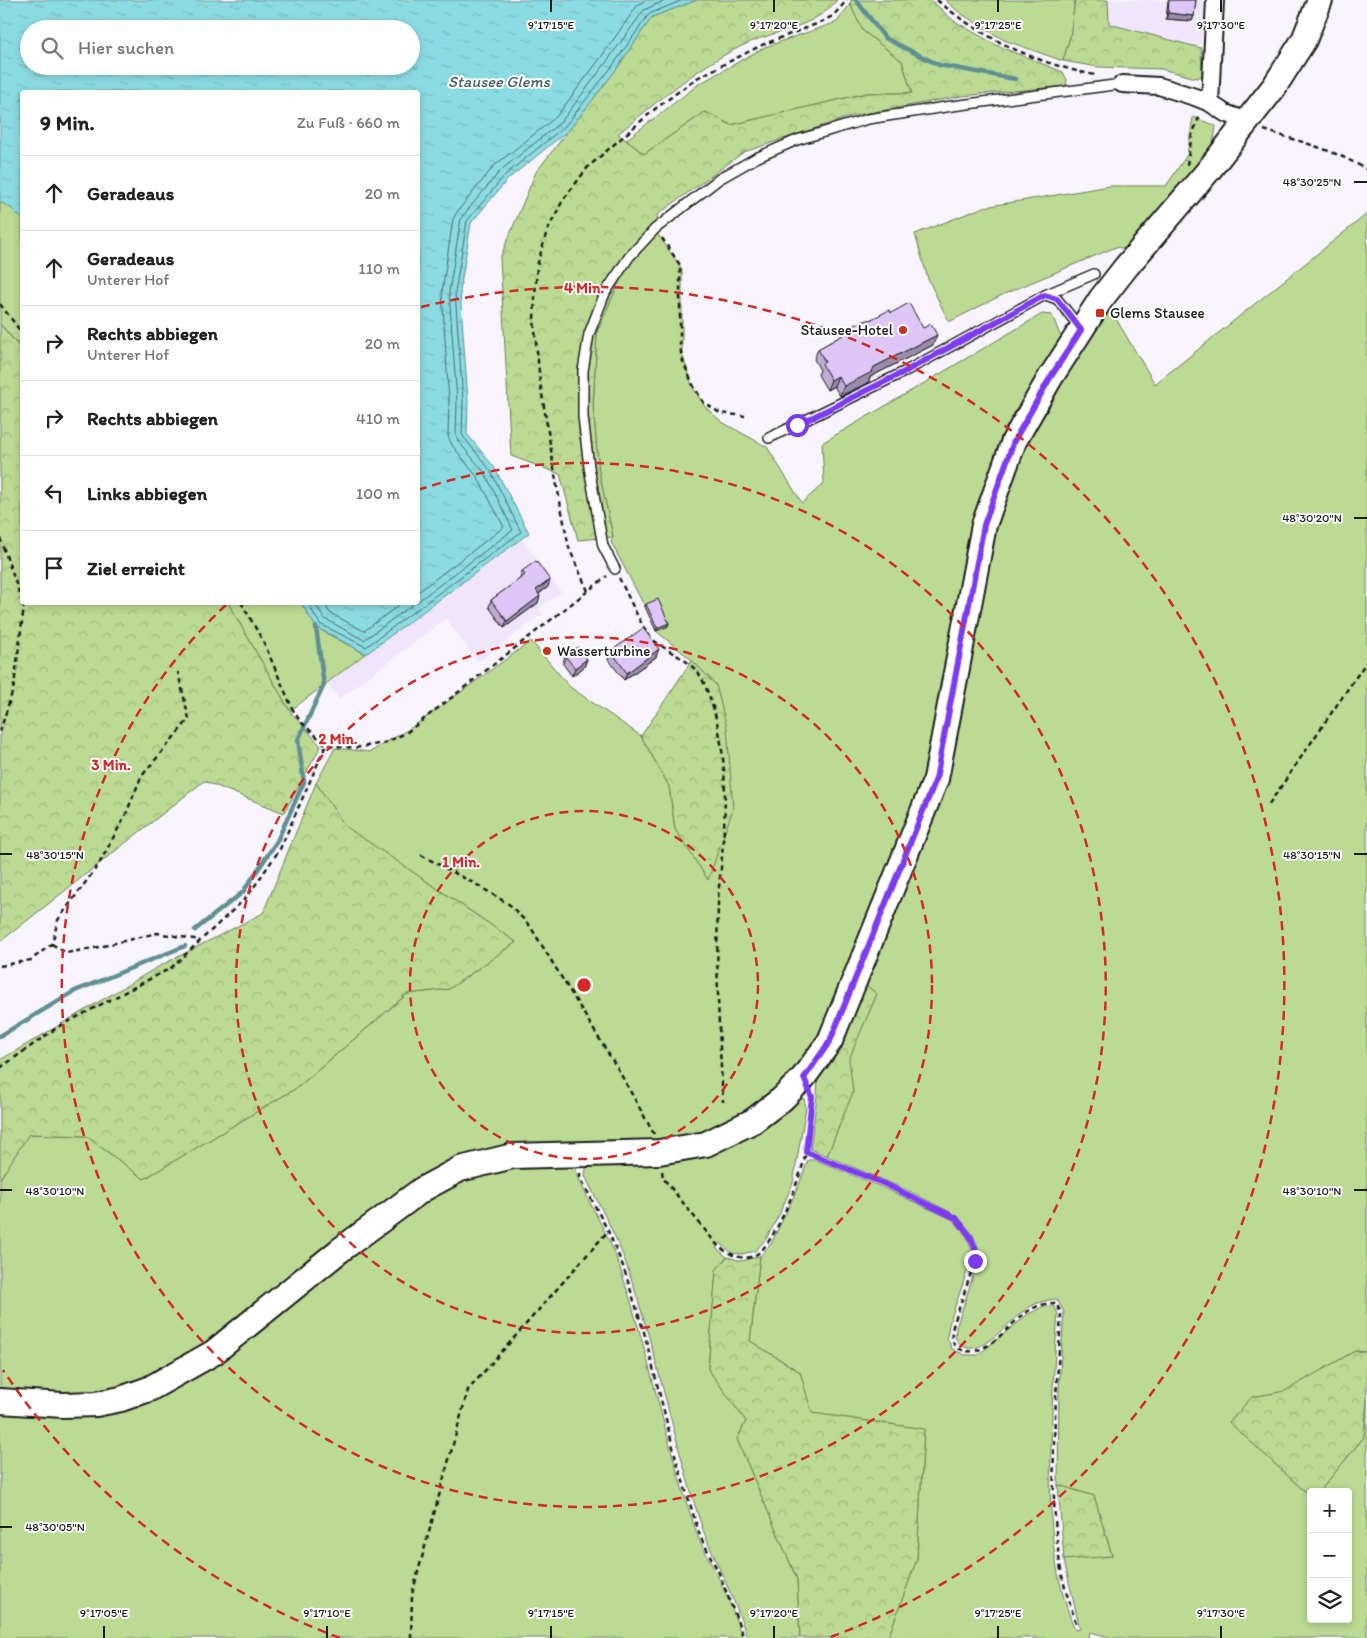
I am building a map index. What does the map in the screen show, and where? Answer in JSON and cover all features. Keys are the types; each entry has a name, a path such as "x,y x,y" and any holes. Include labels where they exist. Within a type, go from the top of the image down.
{"street":[{"path":"1210,103 1215,0"},
{"path":"0,1400 64,1405 96,1404 121,1399 149,1389 213,1353 339,1251 422,1189 468,1166 513,1156 659,1152 706,1144 753,1121 782,1099 804,1078 830,1041 936,779 984,525 1014,441 1050,378 1101,299 1208,171 1274,87 1304,40 1320,0"},
{"path":"1122,84 1160,86 1210,103 1225,113 1247,121"}],"lane":[{"path":"615,569 603,546 590,467 583,417 583,371 588,334 605,293 629,257 656,229 719,179 756,158 797,140 868,119 1122,84"},
{"path":"769,438 904,372 1045,295 1094,274"},
{"path":"1045,295 1057,299 1081,330"}],"path":[{"path":"937,0 957,18 1002,44 1062,67 1096,75"},
{"path":"1182,172 1187,164 1192,135 1199,116 1210,103"},
{"path":"1247,121 1262,130 1354,161 1367,170"},
{"path":"656,229 680,265 680,345 682,358 693,385 704,403 720,413 745,416"},
{"path":"0,304 20,330"},
{"path":"0,538 20,594"},
{"path":"243,605 264,643 292,710 300,721 326,745 355,748 384,743 406,733 615,569 650,638 689,664 702,679 716,721 722,749 725,786 718,904 717,962 723,1102"},
{"path":"0,732 14,686 24,605"},
{"path":"1269,804 1367,661"},
{"path":"0,966 31,960 52,944 58,920 99,864 126,814 140,777 189,718 178,672"},
{"path":"0,1068 58,1027 171,968 247,897 280,849 326,745"},
{"path":"421,855 480,886 510,905 530,926 619,1071 646,1122 659,1142 662,1178 718,1246 730,1255 742,1258 756,1255 768,1242 796,1184 806,1152 812,1097 804,1078"},
{"path":"52,944 66,953 157,933 201,940"},
{"path":"806,1152 885,1184 956,1218 970,1236 975,1248 975,1261 950,1337 954,1346 967,1352 978,1352 1026,1313 1043,1303 1056,1303 1060,1313 1054,1485 1056,1526 1060,1565 1077,1627"},
{"path":"578,1154 580,1177 608,1230 623,1266 641,1322 676,1459 700,1536 719,1573 744,1638"},
{"path":"411,1638 412,1594 468,1390 608,1230"}],"shaded area":[{"path":"1108,0 1204,0 1201,48 1108,24"},
{"path":"522,539 561,592 539,609 543,614 478,662 446,619 339,699 327,683"}],"green space":[{"path":"697,0 837,0 818,17 806,23 746,44 711,63 679,85 618,134 644,154 705,112 731,125 867,93 912,93 902,61 863,31 850,4 851,0 931,0 954,21 998,46 1063,72 1067,80 1066,86 962,96 852,116 744,152 657,215 657,233 635,256 619,282 597,332 593,407 599,472 613,537 578,540 560,474 511,456 500,258 536,172 615,71 652,17"},
{"path":"945,0 1075,0 1070,37 1063,61 1004,40 960,13"},
{"path":"1075,0 1108,0 1109,24 1201,48 1202,76 1196,78 1161,69 1098,67 1063,61 1070,37"},
{"path":"850,4 863,31 902,61 912,93 867,93 731,125 705,112 644,154 626,140 699,84 765,47 837,22"},
{"path":"1193,117 1216,126 1212,155 1130,250 1116,247 1004,294 949,322 928,279 915,234 984,207 1110,186 1166,186 1187,155"},
{"path":"0,202 11,208 20,217 20,347 0,324"},
{"path":"1367,214 1367,1352 1355,1351 1285,1392 1252,1397 1230,1422 1307,1493 1307,1623 1352,1623 1352,1488 1322,1488 1364,1437 1367,1399 1367,1638 1113,1638 1090,1632 1088,1638 888,1638 917,1559 924,1429 811,1413 800,1372 750,1341 760,1256 771,1244 799,1185 808,1160 816,1160 954,1220 967,1237 971,1248 971,1260 949,1324 947,1337 952,1349 965,1355 978,1355 1027,1315 1044,1306 1054,1306 1058,1314 1050,1471 1051,1517 1060,1584 1075,1630 1080,1629 1064,1560 1112,1555 1094,1496 1058,1485 1059,1387 1064,1312 1057,1299 1040,1302 1028,1308 986,1343 973,1348 964,1347 959,1344 955,1337 956,1328 978,1261 978,1247 973,1235 957,1216 911,1192 827,1156 853,1092 848,1059 877,994 863,983 952,761 964,670 987,530 1029,430 1098,319 1110,309 1155,384"},
{"path":"657,233 682,269 682,353 692,386 705,407 722,422 767,447 802,503 824,483 822,443 1042,314 1052,315 1062,340 995,455 971,536 946,657 937,734 903,840 823,1037 800,1070 749,1113 703,1136 466,1160 209,1347 119,1392 0,1395 0,1179 28,1134 86,1136 144,1179 298,1087 407,994 449,989 516,942 344,826 316,783 335,748 370,752 414,726 531,641 570,687 641,736 669,786 675,829 708,879 716,685 692,660 656,631 668,626 645,607 611,542 613,537 599,472 593,407 597,332 619,282 635,256"},
{"path":"0,324 20,348 20,605 229,605 290,711 321,746 284,813 204,781 0,942"},
{"path":"229,605 302,605 317,628 365,654 290,711"},
{"path":"692,660 716,685 727,728 733,809 708,880 675,829 669,786 641,736"},
{"path":"316,783 345,826 516,942 449,989 407,994 298,1087 144,1179 86,1136 29,1134 0,1179 0,1060 158,967 263,913"},
{"path":"863,983 877,994 849,1059 853,1092 827,1156 810,1149 817,1096 818,1071"},
{"path":"800,1095 804,1099 806,1107 793,1183 766,1239 755,1251 742,1254 732,1253 720,1243 716,1248 727,1257 716,1271 708,1369 746,1421 737,1439 797,1579 800,1638 747,1638 736,1607 703,1531 646,1327 623,1254 585,1176 587,1162 674,1158"},
{"path":"573,1161 583,1189 620,1268 631,1301 686,1501 699,1539 727,1595 742,1638 0,1638 0,1407 121,1406 426,1195 471,1174 514,1163"},
{"path":"760,1256 750,1341 800,1372 812,1413 924,1429 917,1559 888,1638 800,1638 797,1579 737,1439 746,1421 708,1369 716,1270 727,1257 742,1261"},
{"path":"1355,1351 1367,1352 1367,1399 1364,1437 1322,1488 1307,1488 1307,1493 1229,1422 1252,1397 1285,1391"},
{"path":"1058,1485 1094,1496 1112,1556 1064,1560"}],"water":[{"name":"Stausee Glems","path":"0,0 697,0 652,17 615,71 569,130 508,179 471,223 460,291 468,401 467,434 494,467 529,533 366,654 316,627 302,605 420,605 420,90 20,90 20,217 11,208 0,202"}],"building":[{"path":"1169,0 1196,0 1194,16 1168,13"},
{"path":"909,303 923,328 931,324 937,335 874,367 872,372 844,386 838,376 831,380 822,364 825,362 818,349 843,335 857,323 872,319 889,310 891,313"},
{"path":"536,561 550,580 536,590 540,596 507,621 491,600 525,575 522,571"},
{"path":"658,599 669,623 657,628 646,604"},
{"path":"643,628 659,649 627,673 611,651"},
{"path":"578,647 587,659 575,668 565,656"}],"waterway":[{"path":"856,0 885,38 939,65 1015,79"},
{"path":"195,930 243,892 277,841 304,782 298,740 324,685 316,627"},
{"path":"0,1036 75,991 185,946"}],"place":[{"name":"Glems Stausee","path":"1100,313"},
{"name":"Stausee-Hotel","path":"903,330"},
{"name":"Wasserturbine","path":"547,651"}],"route":[{"path":"797,425 904,372 1045,295 1057,299 1081,330 1050,378 1014,441 984,525 936,779 830,1041 804,1078 812,1097 806,1152 885,1184 956,1218 970,1236 975,1248 975,1261"}]}
